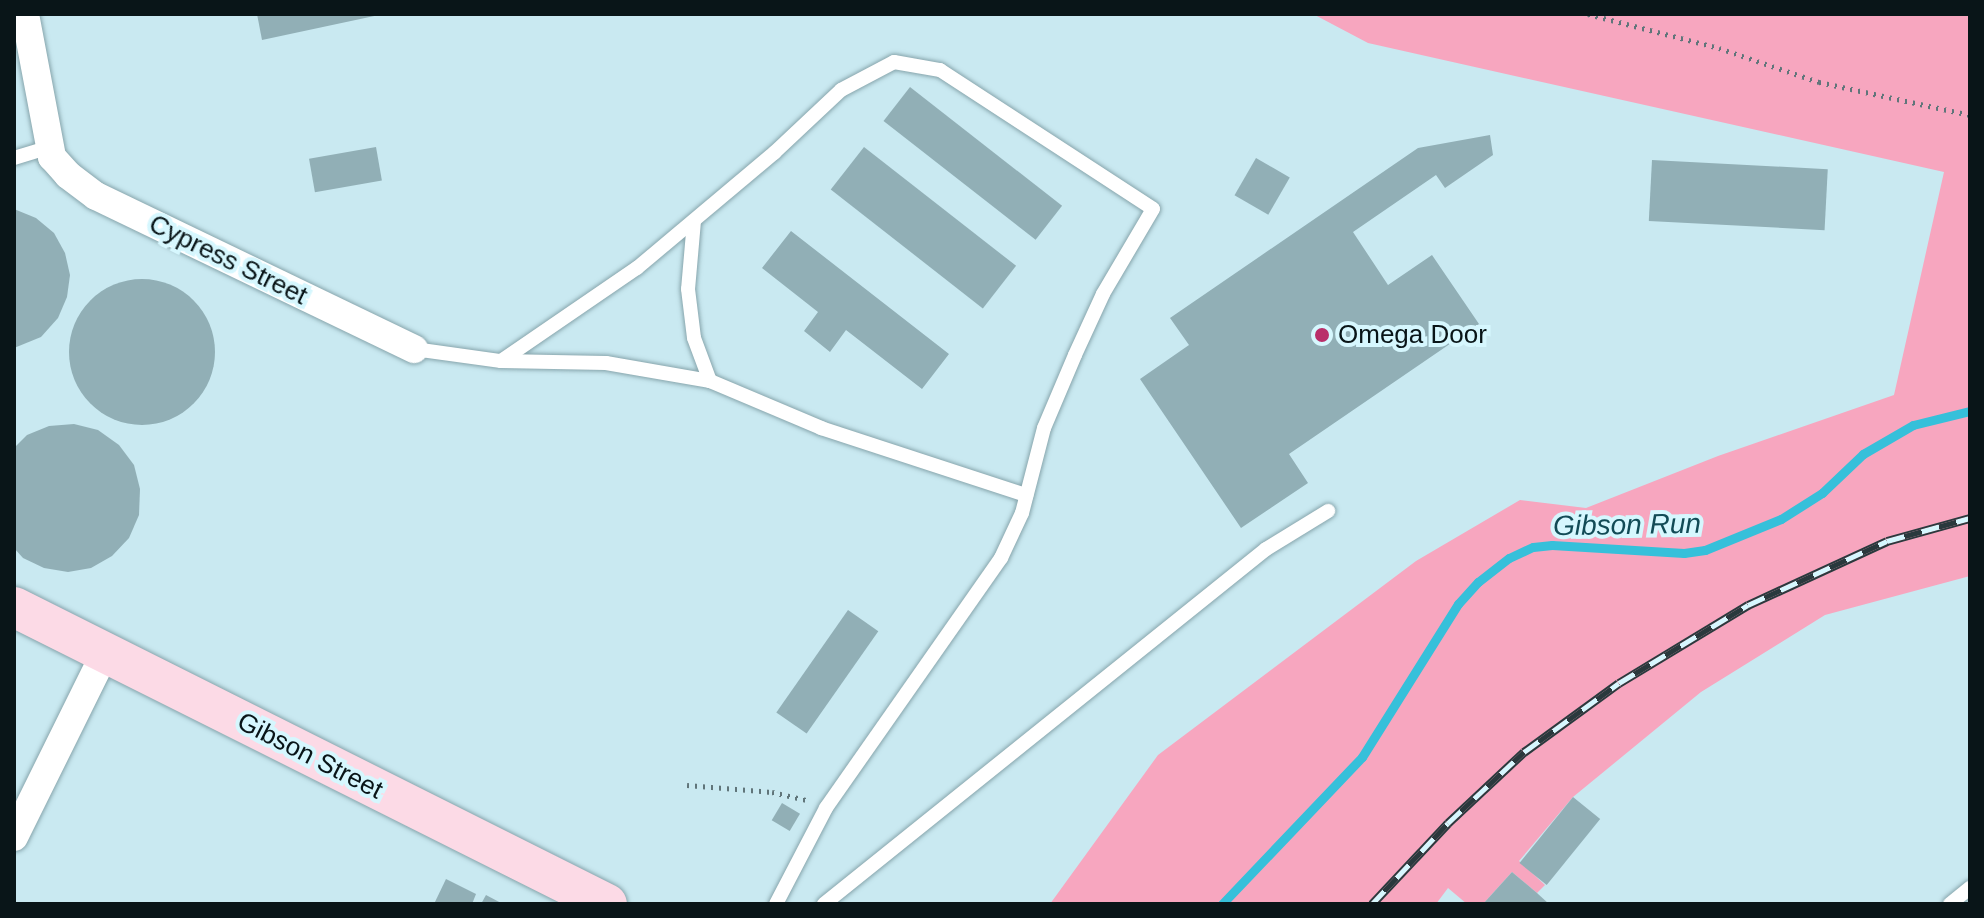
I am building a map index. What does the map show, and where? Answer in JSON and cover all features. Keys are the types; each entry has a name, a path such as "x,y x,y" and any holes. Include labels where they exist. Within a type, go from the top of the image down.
{"street":[{"path":"25,14 52,152"},
{"name":"Cypress Street","path":"52,152 68,175 96,196 414,349"},
{"name":"Gibson Street","path":"14,607 607,904"},
{"path":"14,837 105,653"}],"lane":[{"path":"501,361 637,268 841,90 894,62 940,70 1153,209 1103,294 1075,355 1044,428 1026,495 1001,558 826,808 776,904"},
{"path":"14,158 52,152"},
{"path":"694,221 688,289 694,338 710,381"},
{"path":"414,349 501,361 606,363 710,381 821,428 1026,495"},
{"path":"824,904 1266,549 1328,511"},
{"path":"1950,904 1970,888"}],"path":[{"path":"1588,14 1719,48 1819,82 1970,115"},
{"path":"687,785 772,792 826,808"}],"shaded area":[{"path":"1313,14 1970,14 1970,576 1825,615 1701,692 1573,797 1519,861 1545,885 1537,893 1512,872 1483,904 1467,904 1448,888 1436,904 1050,904 1158,755 1416,561 1520,500 1586,508 1718,456 1894,395 1944,172 1368,43"}],"building":[{"path":"257,14 379,14 379,15 262,40"},
{"path":"910,87 1062,206 1036,240 884,121"},
{"name":"Omega Door","path":"1490,135 1493,155 1445,188 1436,175 1353,232 1388,285 1432,255 1479,324 1289,454 1308,483 1241,528 1140,379 1189,345 1170,318 1418,148"},
{"path":"376,147 382,180 315,192 309,159"},
{"path":"864,147 1016,266 983,308 831,190"},
{"path":"1256,158 1290,178 1268,215 1234,195"},
{"path":"1652,160 1828,169 1825,230 1649,221"},
{"path":"14,209 36,218 54,233 65,253 70,275 67,297 58,318 41,337 14,348"},
{"path":"791,231 949,354 922,389 846,330 830,352 804,331 818,312 762,268"},
{"path":"142,279 170,285 194,300 209,324 215,352 209,380 194,404 170,419 142,425 114,419 90,404 75,380 69,352 75,324 90,300 114,285"},
{"path":"74,424 98,430 119,445 134,465 140,489 139,515 129,538 112,556 91,568 68,572 44,568 23,558 14,548 14,448 27,435 49,426"},
{"path":"848,610 878,631 807,734 776,712"},
{"path":"1573,797 1600,819 1547,885 1520,863"},
{"path":"782,803 800,814 790,831 772,820"},
{"path":"1512,872 1537,893 1549,904 1483,904"},
{"path":"446,879 476,894 472,904 434,904"},
{"path":"486,895 503,904 481,904"}],"waterway":[{"name":"Gibson Run","path":"1222,904 1362,757 1458,604 1478,582 1509,558 1533,547 1552,545 1684,553 1705,550 1781,519 1822,493 1863,454 1913,425 1970,411"}],"railway":[{"path":"1372,904 1448,823 1524,752 1619,683 1748,605 1887,541 1970,518"}],"place":[{"name":"Omega Door","path":"1322,335"}]}
